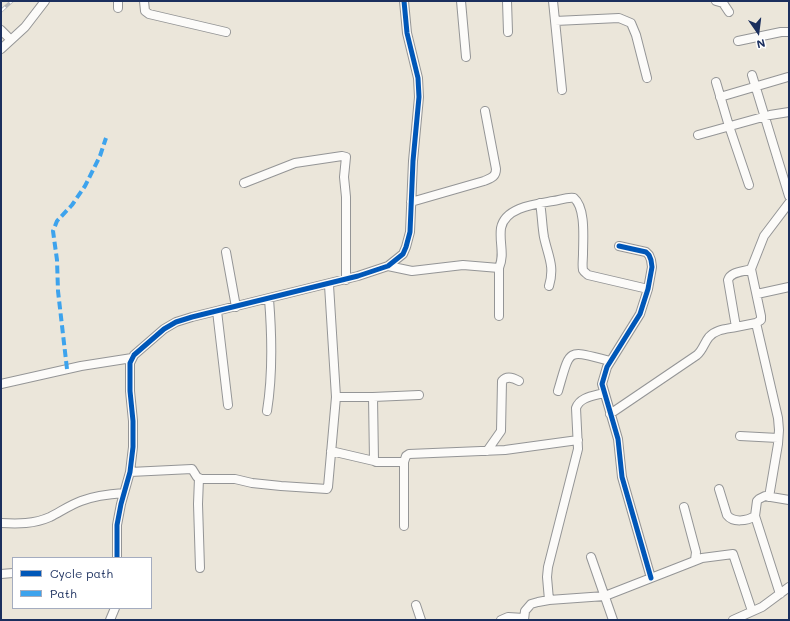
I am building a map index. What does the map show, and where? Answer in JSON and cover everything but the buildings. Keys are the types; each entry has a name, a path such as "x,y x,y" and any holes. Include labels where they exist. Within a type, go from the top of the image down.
{"street":[{"path":"1,49 25,27 45,1"},
{"path":"144,1 145,10 149,14 226,32"},
{"path":"1,384 81,366 132,358 157,334 170,325 192,317 346,280 388,266 397,260 403,254 410,232 413,161 419,109 419,87 408,38 404,1"},
{"path":"461,1 466,57"},
{"path":"507,1 508,32"},
{"path":"553,1 562,90"},
{"path":"716,1 723,3 729,12"},
{"path":"555,21 619,18 631,23 636,35 647,78"},
{"path":"1,30 11,40"},
{"path":"738,41 781,32 789,32"},
{"path":"752,75 789,196"},
{"path":"720,97 788,77"},
{"path":"716,82 749,185"},
{"path":"411,202 484,181 492,178 496,174 485,111"},
{"path":"698,135 764,117 789,112"},
{"path":"244,183 295,163 342,156 346,157 344,177 346,197 346,280"},
{"path":"500,316 499,268 503,257 501,234 504,220 509,215 522,208 540,203 571,198 574,198 578,202 583,228 584,272 588,275 648,289"},
{"path":"540,203 544,235 552,270 549,286"},
{"path":"610,414 697,355 702,351 709,337 714,333 719,330 756,323 761,320 751,268 764,236 789,203"},
{"path":"619,246 646,252 649,255 652,267 648,289 640,314 610,361 602,378 604,393 618,439 622,477 651,578"},
{"path":"226,252 236,307"},
{"path":"388,266 412,271 463,266 499,268"},
{"path":"736,327 728,280 733,274 751,268"},
{"path":"199,478 226,478 280,486 325,489 328,487 336,397 329,284"},
{"path":"756,294 789,287"},
{"path":"267,412 271,388 272,346 269,299"},
{"path":"217,312 228,406"},
{"path":"756,323 778,418 779,430 769,497"},
{"path":"558,391 567,361 570,356 579,354 610,361"},
{"path":"117,557 117,525 130,472 133,447 130,372 132,358"},
{"path":"487,451 500,431 502,380 509,377 519,381"},
{"path":"549,600 547,577 548,567 578,449 576,408 578,402 581,400 604,393"},
{"path":"336,397 419,395"},
{"path":"373,397 374,461"},
{"path":"740,436 778,438"},
{"path":"404,526 404,462 406,456 409,454 505,450 578,440"},
{"path":"331,451 376,462 404,462"},
{"path":"130,472 192,469 199,478 198,504 200,568"},
{"path":"719,489 729,518 739,520 752,518 755,516"},
{"path":"1,523 18,524 35,522 51,516 80,501 104,495 124,494"},
{"path":"780,594 755,516 759,499 765,496 789,500"},
{"path":"684,508 696,552 696,560 692,562"},
{"path":"501,620 508,617 524,619 525,611 531,604 549,600 605,596 702,558 733,554 752,611"},
{"path":"591,557 613,620"},
{"path":"1,574 12,573"},
{"path":"733,620 762,607 789,587"},
{"path":"416,606 421,620"},
{"path":"110,620 115,609"}],"railway":[{"path":"1,11 12,1"}],"marked path":[{"path":"67,369 53,231 57,221 72,205 85,186 100,156 106,138"}],"cycle path":[{"path":"117,557 117,525 130,472 133,447 130,363 134,355 164,329 176,322 358,276 388,266 403,254 410,232 413,161 419,97 418,78 407,33 404,1"},
{"path":"619,246 646,252 649,255 652,267 648,289 640,314 607,367 602,384 618,439 622,477 651,578"}]}
